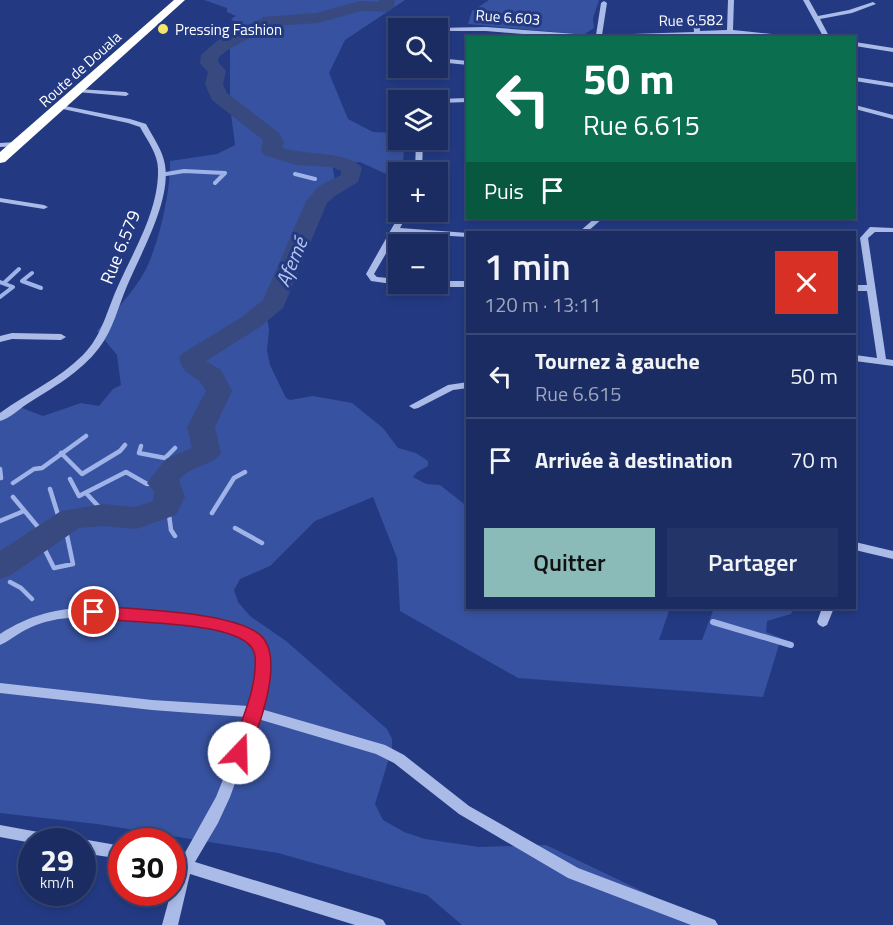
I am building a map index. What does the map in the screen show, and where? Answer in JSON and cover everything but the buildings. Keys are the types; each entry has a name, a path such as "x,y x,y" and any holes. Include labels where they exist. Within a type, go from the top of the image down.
{"highway":[{"name":"Route de Douala","path":"0,159 180,0"}],"street":[{"path":"730,32 731,0"},
{"path":"806,0 826,36"},
{"path":"599,36 604,3"},
{"path":"818,18 850,12 873,4"},
{"path":"696,17 697,33"},
{"name":"Rue 6.603","path":"448,29 486,29 564,36"},
{"name":"Rue 6.582","path":"599,36 697,33 713,35 730,32 782,36"},
{"path":"856,44 891,49"},
{"path":"448,61 466,63"},
{"path":"856,79 893,85"},
{"path":"78,91 126,94"},
{"path":"448,101 466,100"},
{"name":"Rue 6.579","path":"0,418 69,371 94,348 110,322 119,293 141,244 161,180 162,165 143,126 130,121 60,107"},
{"path":"856,107 893,117"},
{"path":"0,145 17,144"},
{"path":"0,200 44,207"},
{"path":"584,231 598,219"},
{"path":"394,234 400,222"},
{"path":"882,362 864,238 873,229 893,230"},
{"path":"396,230 466,235"},
{"path":"388,244 370,274 374,279 388,281"},
{"path":"448,284 466,284"},
{"path":"856,288 872,288"},
{"path":"0,339 12,336 61,337"},
{"path":"856,358 893,363"},
{"path":"414,406 451,387 466,385"},
{"path":"856,546 893,555"},
{"path":"823,622 828,609"},
{"path":"0,640 33,620 56,613 75,611 131,614 203,622 234,628 250,635 258,642 263,655 260,694 254,712 216,814 186,854"},
{"path":"0,688 152,705 254,712 380,749 399,759 464,810 573,873 710,925"},
{"path":"0,831 18,834"},
{"path":"186,865 378,925"},
{"path":"170,925 173,906"}],"shaded area":[{"path":"204,0 405,0 345,40 329,73 348,119 373,132 388,133 388,150 404,150 403,162 388,162 388,175 360,162 332,164 335,181 312,201 286,252 265,303 269,330 267,350 270,365 286,398 290,400 313,396 352,403 383,428 398,448 416,453 428,461 428,466 413,477 426,484 440,485 466,505 466,609 670,609 659,640 702,640 714,609 794,609 791,614 767,621 766,632 781,638 763,697 518,678 400,611 397,558 373,497 315,521 270,566 240,579 234,590 238,602 250,616 286,641 387,729 392,739 392,748 375,804 383,820 404,832 425,839 479,847 546,845 713,925 462,925 427,895 278,853 186,838 186,828 122,828 0,813 0,418 17,406 43,416 81,403 99,406 113,389 121,385 117,355 97,331 136,286 151,258 160,231 166,201 170,161 217,154 235,145 230,106 230,28 228,27 234,22 231,19 236,16 227,12 227,8"},
{"path":"489,0 599,0 593,18 594,28 585,34 576,34 468,24 472,11"}],"waterway":[{"name":"Afemé","path":"0,567 72,518 104,515 136,518 165,508 170,497 168,486 162,483 171,470 181,462 207,453 201,427 219,391 212,376 194,366 192,358 251,322 274,303 317,201 327,191 351,178 352,168 336,161 296,159 271,151 274,142 272,137 219,96 214,84 217,71 209,63 210,55 223,45 270,21 286,22 318,18 360,6 386,7 387,0"},
{"path":"160,175 184,171 225,173 215,183"},
{"path":"295,174 315,179"},
{"path":"4,283 19,269"},
{"path":"32,273 22,281 41,288"},
{"path":"0,282 13,287 0,297"},
{"path":"62,454 86,436"},
{"path":"62,454 82,474 120,451 125,445"},
{"path":"141,446 139,453 165,458 175,448"},
{"path":"13,483 34,469 42,468 62,454"},
{"path":"0,469 1,478"},
{"path":"70,479 79,496 126,472 147,484 156,483"},
{"path":"212,513 234,478 245,472"},
{"path":"50,489 59,518"},
{"path":"86,493 111,520"},
{"path":"13,497 38,527"},
{"path":"161,509 169,515 171,530 175,536"},
{"path":"0,521 24,511"},
{"path":"36,542 42,544 54,568 73,564 65,526 67,520"},
{"path":"235,528 262,543"},
{"path":"10,582 21,588 32,599"},
{"path":"713,622 791,645"}],"place":[{"name":"Pressing Fashion","path":"163,29"}],"route":[{"path":"94,612 203,622 234,628 250,635 258,642 263,655 260,694 239,753"}]}
